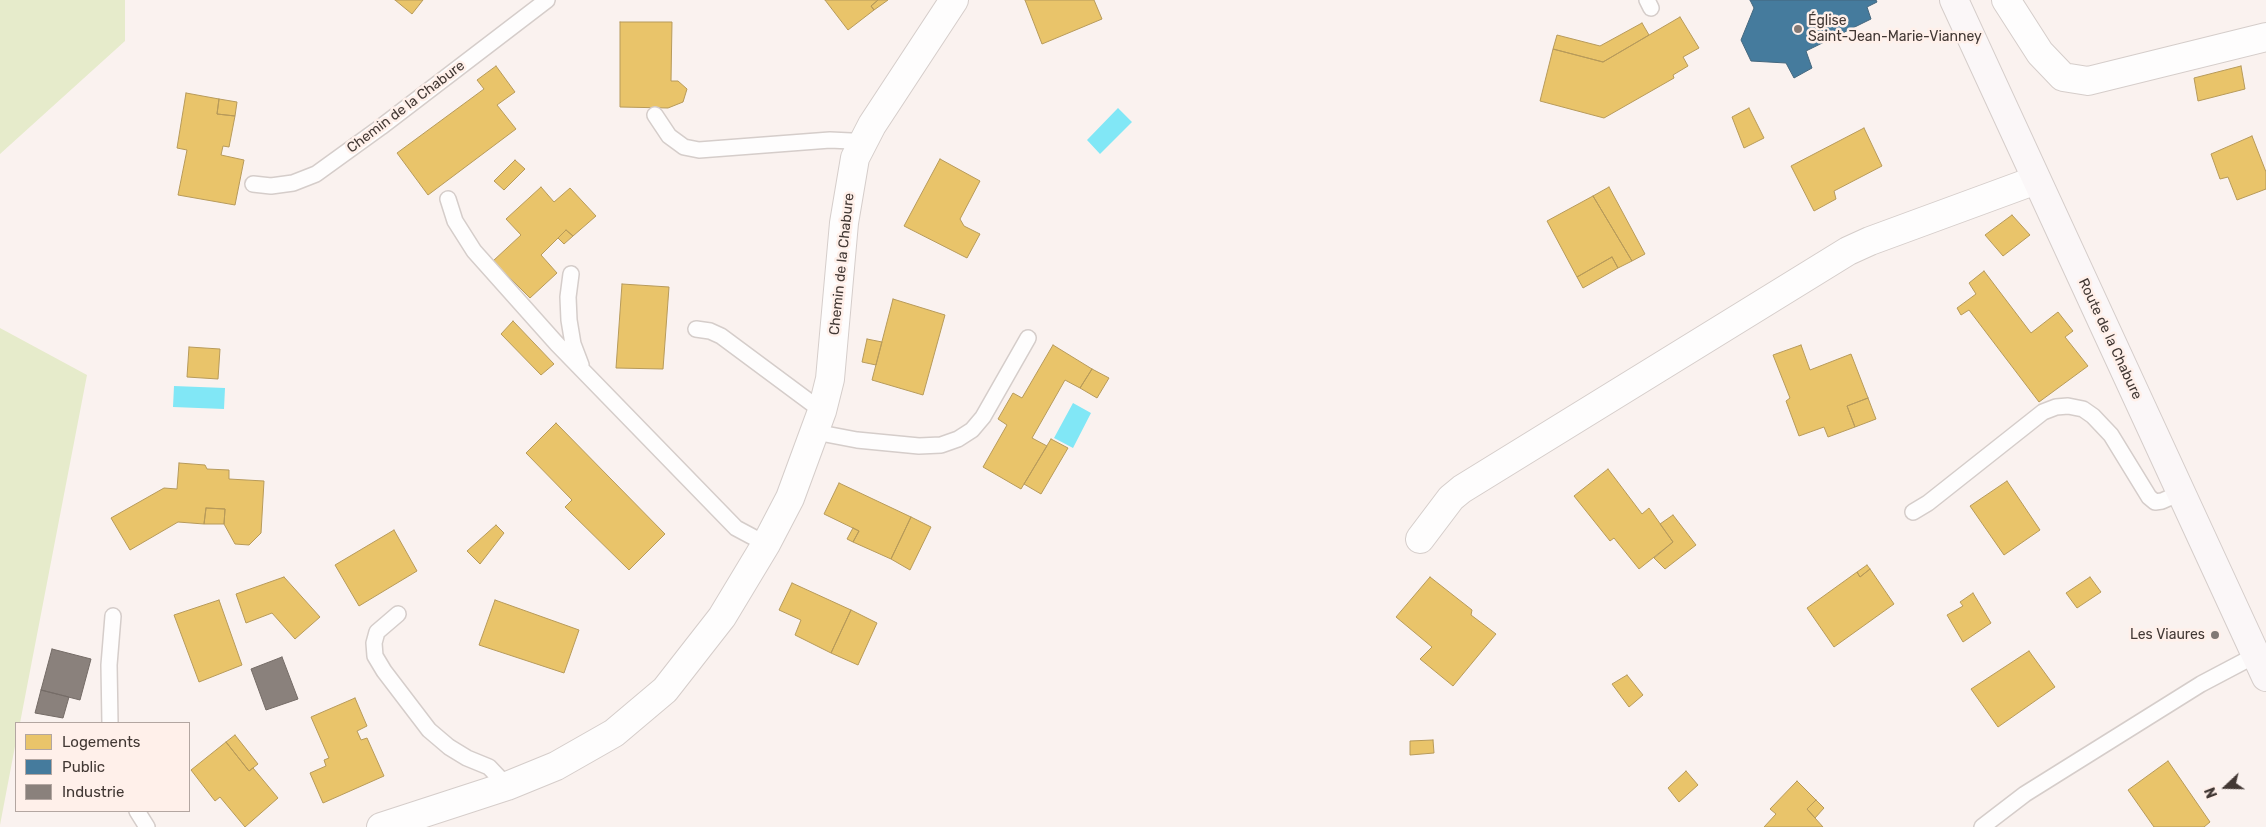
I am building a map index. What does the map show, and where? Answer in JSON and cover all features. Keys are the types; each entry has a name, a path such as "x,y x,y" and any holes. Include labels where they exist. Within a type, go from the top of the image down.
{"main road":[{"name":"Route de la Chabure","path":"1954,0 2261,666"}],"street":[{"name":"Chemin de la Chabure","path":"381,827 507,786 556,766 614,733 665,690 722,617 766,544 790,498 819,422 830,379 844,223 855,158 954,0"},
{"path":"2006,0 2040,53 2062,78 2088,81 2266,37"},
{"path":"1420,540 1451,498 1462,489 1848,251 1870,241 2036,180"}],"lane":[{"name":"Chemin de la Chabure","path":"253,184 271,186 293,183 316,174 381,127 547,0"},
{"path":"655,115 669,136 684,147 699,150 830,140 851,142 861,146"},
{"path":"448,199 455,221 474,251 557,344 736,528 766,544"},
{"path":"571,274 568,297 569,320 573,344 583,371"},
{"path":"696,329 710,331 721,336 819,422 857,440 919,446 940,445 958,439 972,430 983,417 1028,338"},
{"path":"1913,512 1928,503 2043,412 2056,407 2068,406 2083,409 2093,416 2111,435 2149,498 2155,502 2162,501 2180,493"},
{"path":"398,614 377,632 374,643 375,656 384,671 429,730 449,748 489,767 507,786"},
{"path":"110,722 109,665 113,616"},
{"path":"1982,827 2026,794 2202,684 2261,666"},
{"path":"138,812 147,827"}],"green space":[{"path":"0,0 125,0 125,41 0,154"},
{"path":"0,328 87,375 20,722 15,722 15,746 0,825"}],"water":[{"path":"1118,108 1132,122 1100,154 1087,140"},
{"path":"174,386 225,388 224,409 173,407"},
{"path":"1073,403 1091,413 1073,448 1054,438"}],"building: Logements":[{"path":"395,0 423,0 412,14"},
{"path":"825,0 878,0 871,6 874,10 848,30"},
{"path":"878,0 888,0 874,10 871,6"},
{"path":"1025,0 1094,0 1102,19 1042,44"},
{"path":"1680,17 1699,48 1683,57 1688,66 1673,75 1674,78 1604,118 1540,101 1553,49 1603,62"},
{"path":"620,22 672,22 671,81 678,81 687,89 683,102 668,108 620,107"},
{"path":"1642,23 1649,35 1603,62 1553,49 1557,35 1600,46"},
{"path":"496,66 515,92 497,105 516,129 428,195 397,153 484,89 477,80"},
{"path":"2241,66 2245,89 2198,101 2194,78"},
{"path":"186,93 219,99 217,114 235,116 229,147 223,146 221,155 244,160 235,205 178,195 187,150 177,148"},
{"path":"219,99 237,102 235,116 217,114"},
{"path":"1749,108 1764,138 1744,148 1732,117"},
{"path":"1864,128 1882,166 1834,191 1836,199 1814,211 1791,166"},
{"path":"2252,136 2266,172 2266,189 2237,200 2228,177 2220,179 2211,154"},
{"path":"940,159 980,181 960,219 964,226 980,234 967,258 904,226"},
{"path":"515,160 525,169 504,190 494,181"},
{"path":"541,187 554,202 570,188 596,216 573,236 566,230 541,255 557,273 530,298 493,261 521,235 506,219"},
{"path":"1609,187 1645,254 1632,261 1593,196"},
{"path":"1593,196 1632,261 1618,268 1612,257 1577,277 1547,221"},
{"path":"2012,215 2030,235 2003,256 1985,235"},
{"path":"566,230 573,236 564,244 558,238"},
{"path":"1612,257 1618,268 1583,288 1577,277"},
{"path":"1984,271 2031,333 2058,312 2073,331 2065,337 2088,366 2039,402 1969,310 1961,315 1957,308 1976,294 1969,283"},
{"path":"622,284 669,287 663,369 616,368"},
{"path":"893,299 945,315 923,395 872,380"},
{"path":"513,321 554,364 541,375 501,334"},
{"path":"867,339 882,342 876,365 862,362"},
{"path":"1053,345 1092,369 1080,388 1065,380 1032,438 1047,446 1021,489 983,467 1007,425 998,419 1013,393 1022,398"},
{"path":"1801,345 1810,370 1851,354 1868,398 1847,406 1855,427 1828,437 1824,427 1799,436 1786,401 1790,398 1773,355"},
{"path":"189,347 220,349 218,379 187,377"},
{"path":"1092,369 1109,378 1097,398 1080,388"},
{"path":"1868,398 1876,419 1855,427 1847,406"},
{"path":"556,423 665,534 629,570 565,507 572,500 526,453"},
{"path":"1051,439 1068,448 1041,494 1024,484"},
{"path":"179,463 205,465 207,469 229,470 229,479 264,481 261,533 249,545 235,544 224,524 225,509 206,508 204,524 178,522 130,550 111,518 164,488 177,489"},
{"path":"1608,469 1642,514 1649,508 1673,542 1639,569 1614,538 1610,541 1574,496"},
{"path":"2007,481 2040,530 2004,555 1970,506"},
{"path":"839,483 911,517 891,559 853,542 859,531 824,514"},
{"path":"206,508 225,509 224,524 204,524"},
{"path":"1673,515 1696,545 1665,569 1654,558 1673,542 1660,524"},
{"path":"911,517 931,527 910,570 891,559"},
{"path":"496,525 504,533 480,564 467,551"},
{"path":"853,528 859,531 853,542 847,539"},
{"path":"394,530 417,571 359,606 335,565"},
{"path":"1867,565 1870,569 1860,577 1857,572"},
{"path":"1870,569 1894,604 1834,647 1807,608 1857,572 1860,577"},
{"path":"284,577 320,617 295,639 272,613 246,623 236,594"},
{"path":"1430,577 1472,610 1471,615 1496,634 1453,686 1420,659 1432,647 1396,617"},
{"path":"2090,577 2101,592 2077,608 2066,593"},
{"path":"792,583 851,610 831,653 795,635 801,620 779,610"},
{"path":"1973,593 1991,623 1963,642 1947,615 1963,606 1960,602"},
{"path":"219,600 242,665 199,682 174,615"},
{"path":"495,600 579,630 564,673 479,645"},
{"path":"851,610 877,623 858,665 831,653"},
{"path":"2029,651 2055,687 1998,727 1971,689"},
{"path":"1627,675 1643,695 1629,707 1612,684"},
{"path":"355,698 367,726 357,731 361,740 367,738 384,776 323,803 310,773 326,766 324,760 329,758 311,717"},
{"path":"235,735 258,764 249,771 226,742"},
{"path":"1433,740 1434,753 1410,755 1410,741"},
{"path":"226,742 249,771 253,768 278,798 245,827 220,797 215,801 191,770"},
{"path":"2168,761 2210,822 2204,827 2154,827 2128,790"},
{"path":"1686,771 1698,785 1679,802 1668,788"},
{"path":"1797,781 1816,800 1807,809 1823,827 1764,827 1776,814 1770,809"},
{"path":"1816,800 1824,808 1815,818 1807,809"}],"building: Public":[{"name":"Église Saint-Jean-Marie-Vianney","path":"1750,0 1876,0 1877,2 1867,7 1871,19 1806,51 1812,68 1794,78 1786,63 1751,61 1741,40 1754,8"}],"building: Industrie":[{"path":"52,649 91,659 80,700 41,690"},
{"path":"282,657 298,699 266,710 251,669"},
{"path":"41,690 69,697 63,718 35,713"}],"place":[{"name":"Église Saint-Jean-Marie-Vianney","path":"1798,29"},
{"name":"Les Viaures","path":"2215,635"}]}
